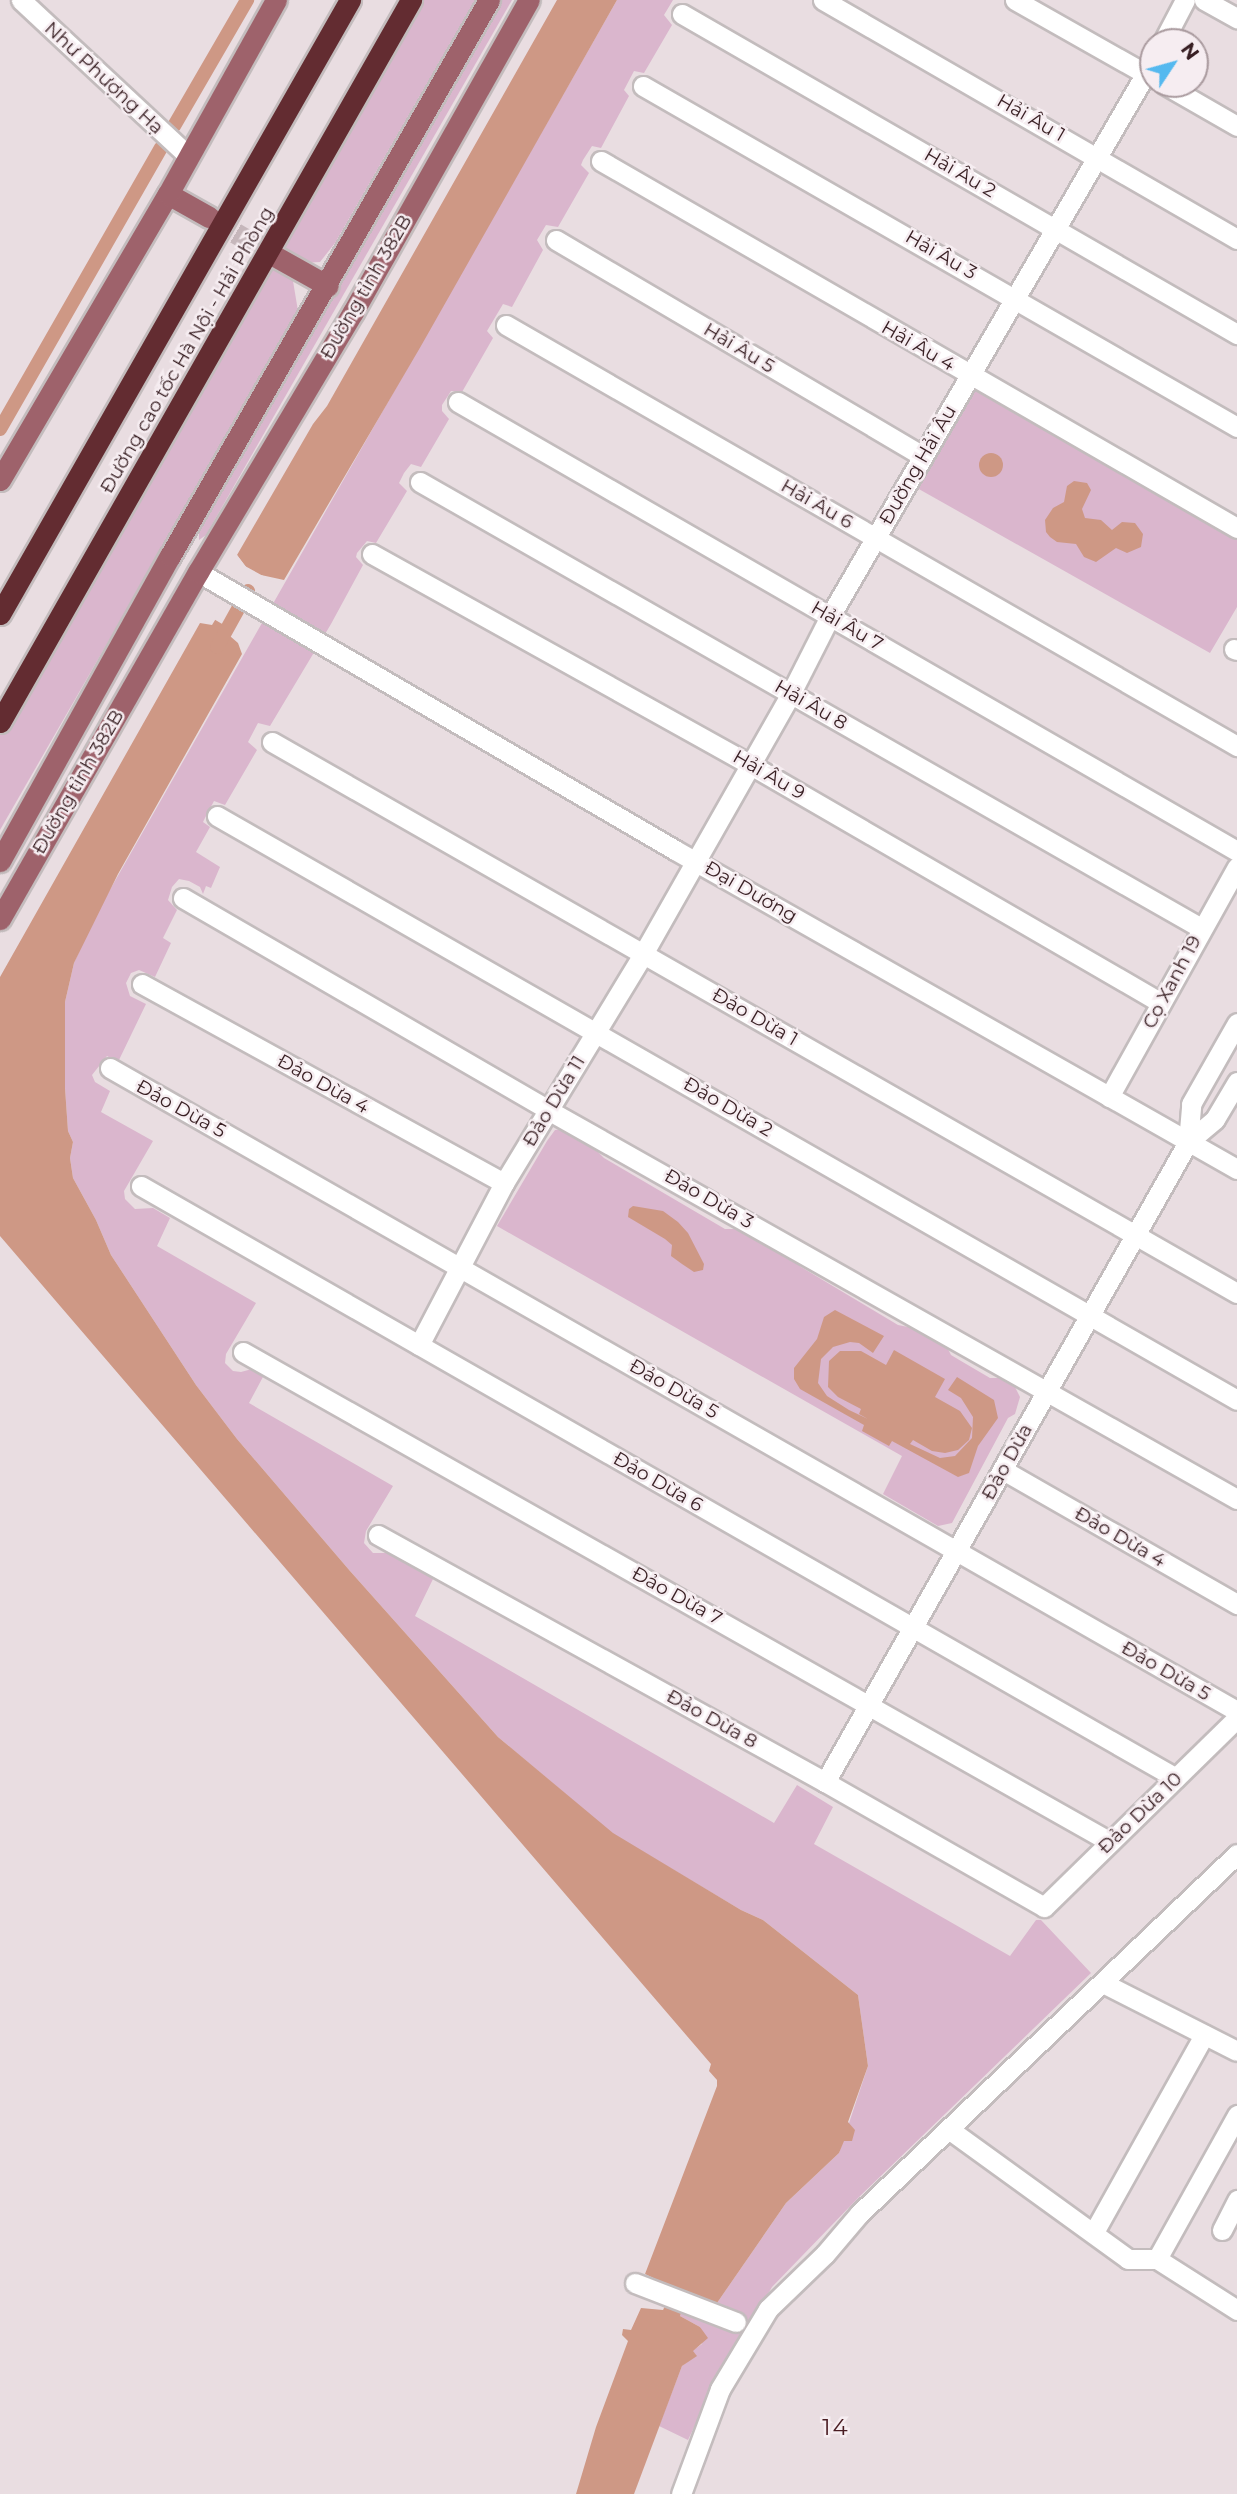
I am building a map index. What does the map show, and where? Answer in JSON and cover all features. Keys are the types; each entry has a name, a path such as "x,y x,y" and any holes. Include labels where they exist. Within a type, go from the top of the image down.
{"highway":[{"name":"Đường cao tốc Hà Nội - Hải Phòng","path":"0,614 350,0"},
{"name":"Đường cao tốc Hà Nội - Hải Phòng","path":"0,722 411,0"}],"main road":[{"path":"0,480 167,194 276,0"},
{"name":"Đường tỉnh 382B","path":"0,861 170,556 328,286 489,0"},
{"name":"Đường tỉnh 382B","path":"0,919 198,572 352,312 529,0"},
{"path":"167,194 209,217"},
{"path":"271,254 328,286"},
{"path":"170,556 198,572"}],"street":[{"name":"Như Phượng Hạ","path":"21,0 187,155"},
{"name":"Hải Âu 1","path":"823,0 1098,156 1237,239"},
{"path":"1015,0 1139,65"},
{"path":"1170,28 1185,0"},
{"path":"1204,0 1237,18"},
{"name":"Hải Âu 2","path":"682,13 1237,334"},
{"name":"Hải Âu 3","path":"643,86 1237,427"},
{"name":"Đường Hải Âu","path":"696,861 922,456 1055,227 1139,90"},
{"path":"1188,98 1237,126"},
{"name":"Hải Âu 4","path":"601,161 1237,528"},
{"name":"Hải Âu 5","path":"556,240 922,456"},
{"name":"Hải Âu 6","path":"506,325 1237,746"},
{"name":"Hải Âu 7","path":"458,402 1237,850"},
{"name":"Hải Âu 8","path":"420,482 1201,928"},
{"name":"Hải Âu 9","path":"372,554 749,764 1161,1003"},
{"name":"Đại Dương","path":"198,572 696,861 1237,1169"},
{"name":"Đảo Dừa 1","path":"272,742 1237,1293"},
{"name":"Đảo Dừa 2","path":"217,816 1237,1400"},
{"name":"Đảo Dừa 11","path":"419,1345 504,1183 643,954 696,861"},
{"name":"Cọ Xanh 19","path":"1109,1097 1237,867"},
{"name":"Đảo Dừa 3","path":"183,898 548,1110 1237,1499"},
{"name":"Đảo Dừa 4","path":"142,984 504,1183"},
{"path":"1188,1142 1191,1104 1237,1023"},
{"name":"Đảo Dừa 5","path":"110,1068 1237,1711"},
{"path":"1188,1142 1215,1119 1237,1082"},
{"name":"Đảo Dừa","path":"825,1782 1188,1142"},
{"name":"Đảo Dừa 6","path":"141,1186 1176,1778"},
{"name":"Đảo Dừa 7","path":"243,1352 1110,1842"},
{"name":"Đảo Dừa 4","path":"1003,1470 1237,1604"},
{"name":"Đảo Dừa 8","path":"378,1535 825,1782 1044,1907"},
{"name":"Đảo Dừa 10","path":"1044,1907 1237,1718"},
{"path":"681,2494 720,2389 768,2309 825,2254 859,2214 1237,1854"},
{"path":"1103,1983 1237,2051"},
{"path":"1094,2232 1204,2035"},
{"path":"1157,2259 1237,2115"},
{"path":"950,2130 1128,2259 1157,2259 1237,2310"},
{"path":"1222,2230 1237,2200"},
{"path":"635,2283 736,2322"}],"shaded area":[{"path":"421,0 475,0 335,243 320,262 301,263 274,250"},
{"path":"502,0 512,0 206,535 199,540 199,531"},
{"path":"557,0 617,0 421,346 284,580 261,575 223,630 238,643 242,654 118,874 74,963 65,1002 65,1088 68,1131 73,1142 70,1158 73,1178 111,1255 196,1385 237,1439 350,1571 498,1737 613,1833 741,1910 763,1920 858,1995 868,2066 848,2122 855,2130 852,2141 844,2141 839,2153 786,2203 717,2303 688,2294 680,2316 700,2327 708,2338 693,2351 697,2356 682,2366 634,2494 576,2494 596,2427 628,2341 622,2335 623,2329 631,2330 641,2308 663,2310 674,2288 645,2274 717,2086 717,2080 709,2071 711,2064 0,1236 0,977 200,623 212,625 247,568 237,555 313,424 327,406"},
{"path":"617,0 673,0 664,15 672,25 644,73 634,71 624,90 629,96 601,148 592,146 583,160 581,165 589,173 558,227 546,225 537,240 543,250 512,307 503,304 487,331 493,338 462,392 451,391 442,405 442,411 449,419 421,467 411,464 404,473 399,483 407,491 376,543 367,541 357,553 356,557 363,565 331,624 270,726 258,723 248,742 257,750 225,805 214,801 203,822 210,827 196,852 220,867 211,888 206,886 203,894 200,887 179,879 172,887 168,900 177,910 163,938 171,943 155,977 139,970 131,973 126,983 130,996 146,1004 118,1062 107,1056 92,1075 95,1082 110,1091 101,1112 153,1141 124,1191 125,1199 135,1209 153,1208 170,1218 157,1246 256,1303 226,1354 225,1363 233,1371 252,1369 264,1375 249,1403 393,1486 366,1531 364,1543 373,1553 391,1553 434,1577 415,1616 774,1823 797,1785 833,1807 814,1844 1010,1956 1036,1920 1041,1920 1091,1973 859,2197 772,2287 708,2397 688,2440 659,2426 682,2366 696,2355 692,2351 702,2344 703,2333 700,2327 680,2316 688,2294 717,2303 786,2203 839,2153 868,2066 858,1995 763,1920 741,1910 613,1834 498,1737 350,1571 237,1439 196,1385 111,1255 73,1178 70,1158 73,1142 68,1131 65,1088 65,1002 74,963 95,916"},
{"path":"269,259 293,281 298,311 0,830 0,730"},
{"path":"976,391 989,393 1002,405 1237,539 1237,607 1210,653 917,488 970,394"},
{"path":"991,453 1000,456 1003,465 1000,474 991,477 982,474 979,465 982,456"},
{"path":"1074,481 1087,483 1091,490 1082,509 1085,518 1101,520 1112,530 1122,522 1135,523 1143,534 1141,547 1127,553 1116,548 1096,562 1084,557 1076,544 1057,542 1050,537 1046,532 1045,520 1053,508 1064,502 1067,486"},
{"path":"564,1129 594,1148 604,1158 725,1229 737,1229 792,1259 898,1325 913,1328 947,1347 951,1355 990,1378 1002,1378 1015,1387 1020,1397 1015,1414 1008,1418 952,1523 938,1526 883,1494 902,1456 497,1226 547,1141 555,1130"},
{"path":"633,1206 663,1211 678,1222 688,1233 704,1264 703,1270 694,1272 682,1264 671,1256 672,1245 628,1217 629,1209"},
{"path":"835,1310 884,1336 873,1353 859,1343 850,1342 833,1347 821,1359 818,1383 827,1396 849,1410 868,1419 859,1414 861,1409 838,1397 828,1387 829,1361 840,1351 861,1351 886,1365 894,1350 945,1379 935,1397 960,1411 972,1428 969,1440 958,1450 945,1453 932,1451 913,1440 910,1444 940,1458 955,1456 972,1438 973,1417 961,1398 948,1390 957,1377 994,1400 998,1418 978,1446 969,1473 958,1477 892,1441 889,1446 862,1431 864,1425 800,1389 794,1379 794,1368 817,1339 824,1317"}],"pier":[{"path":"237,555 245,566 276,583 262,579 229,628 212,618 243,568 235,559"}],"waterway":[{"path":"174,126 247,0"},
{"path":"0,429 161,148"},
{"path":"217,647 248,591"}],"tunnel":[{"path":"209,217 271,254"}],"district":[{"name":"14","path":"836,2427"}]}
